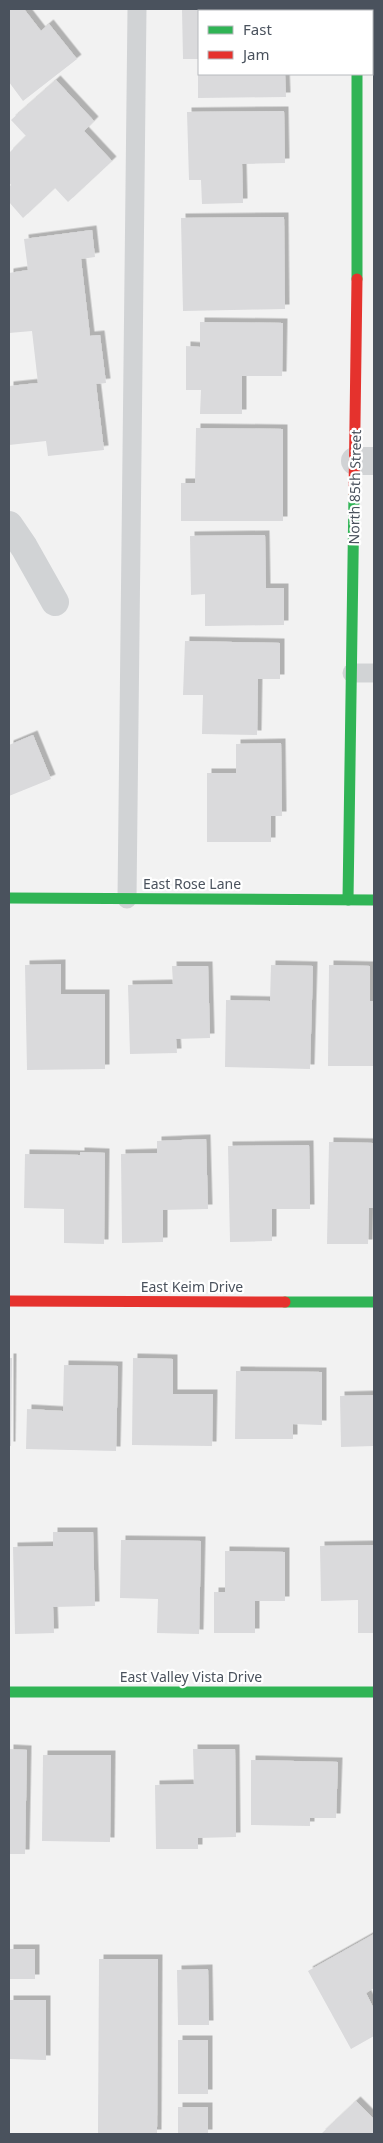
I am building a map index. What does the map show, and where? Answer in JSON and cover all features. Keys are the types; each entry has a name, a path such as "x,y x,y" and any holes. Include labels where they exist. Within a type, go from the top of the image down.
{"street":[{"name":"North 85th Street","path":"348,900 352,673 365,461 366,246 357,75"},
{"path":"9,525 24,547 55,602"},
{"name":"East Rose Lane","path":"9,898 374,900"},
{"name":"East Keim Drive","path":"9,1301 374,1302"},
{"name":"East Valley Vista Drive","path":"9,1692 374,1692"}],"lane":[{"path":"127,899 137,9"},
{"path":"352,673 374,673"}],"building":[{"path":"9,9 24,9 41,31 49,24 77,59 23,101 9,82"},
{"path":"182,9 285,9 198,10 198,59 183,59"},
{"path":"198,75 285,75 286,97 198,98"},
{"path":"56,80 94,121 84,131 112,161 68,202 55,188 23,218 9,202 9,187 11,185 9,182 9,153 26,136 11,120"},
{"path":"284,111 285,163 242,164 243,203 202,204 201,180 189,180 187,112"},
{"path":"284,217 285,309 183,311 181,218"},
{"path":"92,230 95,257 81,259 90,336 100,335 106,383 96,384 104,450 48,456 46,441 9,445 9,386 38,383 32,331 9,333 9,273 28,270 24,239"},
{"path":"200,322 283,323 282,376 242,376 242,414 200,414 201,390 186,390 186,346 200,347"},
{"path":"196,428 283,429 283,521 181,521 181,483 195,483"},
{"path":"265,535 266,588 284,588 284,625 205,626 205,594 191,595 190,536"},
{"path":"185,641 280,643 280,679 258,679 257,735 202,734 203,695 183,695"},
{"path":"33,735 51,779 9,796 9,745"},
{"path":"281,743 282,816 271,816 271,842 207,842 207,773 236,773 236,744"},
{"path":"61,964 61,994 105,994 105,1069 27,1070 25,965"},
{"path":"271,965 313,966 310,1069 225,1067 226,1000 270,1001"},
{"path":"329,965 370,966 370,1001 374,1001 374,1066 328,1066"},
{"path":"172,966 208,966 210,1038 176,1039 177,1053 130,1054 128,985 173,984"},
{"path":"206,1139 208,1209 163,1210 163,1242 122,1243 121,1154 157,1153 157,1141"},
{"path":"329,1142 373,1143 374,1208 369,1208 368,1244 327,1244"},
{"path":"309,1145 310,1209 272,1209 272,1241 230,1242 228,1146"},
{"path":"80,1152 105,1153 104,1244 64,1243 64,1209 24,1208 25,1154 80,1155"},
{"path":"9,1358 12,1358 11,1446 9,1446"},
{"path":"133,1358 173,1359 173,1394 213,1394 212,1446 132,1445"},
{"path":"64,1365 118,1366 116,1451 26,1449 27,1409 63,1411"},
{"path":"236,1371 322,1372 322,1425 293,1424 293,1439 235,1439"},
{"path":"374,1395 374,1446 341,1447 340,1396"},
{"path":"53,1532 93,1532 95,1606 53,1607 54,1633 15,1634 13,1547 53,1546"},
{"path":"121,1540 201,1541 199,1634 157,1633 158,1599 120,1598"},
{"path":"374,1545 374,1633 358,1633 358,1600 321,1601 320,1546"},
{"path":"225,1551 285,1552 285,1601 255,1601 255,1633 214,1633 214,1592 225,1592"},
{"path":"9,1749 27,1750 25,1854 9,1854"},
{"path":"193,1749 235,1749 236,1837 198,1838 198,1849 156,1849 155,1785 194,1784"},
{"path":"43,1755 111,1755 110,1842 42,1841"},
{"path":"251,1760 338,1762 336,1818 310,1818 310,1826 251,1825"},
{"path":"374,1934 374,1988 366,1993 374,2009 374,2036 351,2049 308,1971"},
{"path":"9,1949 35,1949 35,1979 9,1979"},
{"path":"99,1959 158,1959 157,2134 98,2134"},
{"path":"208,1969 209,2025 178,2025 177,1970"},
{"path":"9,2000 46,2000 46,2060 9,2059"},
{"path":"178,2040 208,2040 208,2094 178,2094"},
{"path":"356,2101 374,2119 374,2134 321,2134"},
{"path":"178,2107 208,2107 208,2134 178,2134"}],"traffic: fast":[{"path":"357,75 357,279"},
{"path":"348,900 354,494"},
{"path":"9,898 374,900"},
{"path":"285,1302 374,1302"},
{"path":"9,1692 374,1692"}],"traffic: jam":[{"path":"354,494 357,279"},
{"path":"9,1301 285,1302"}]}
